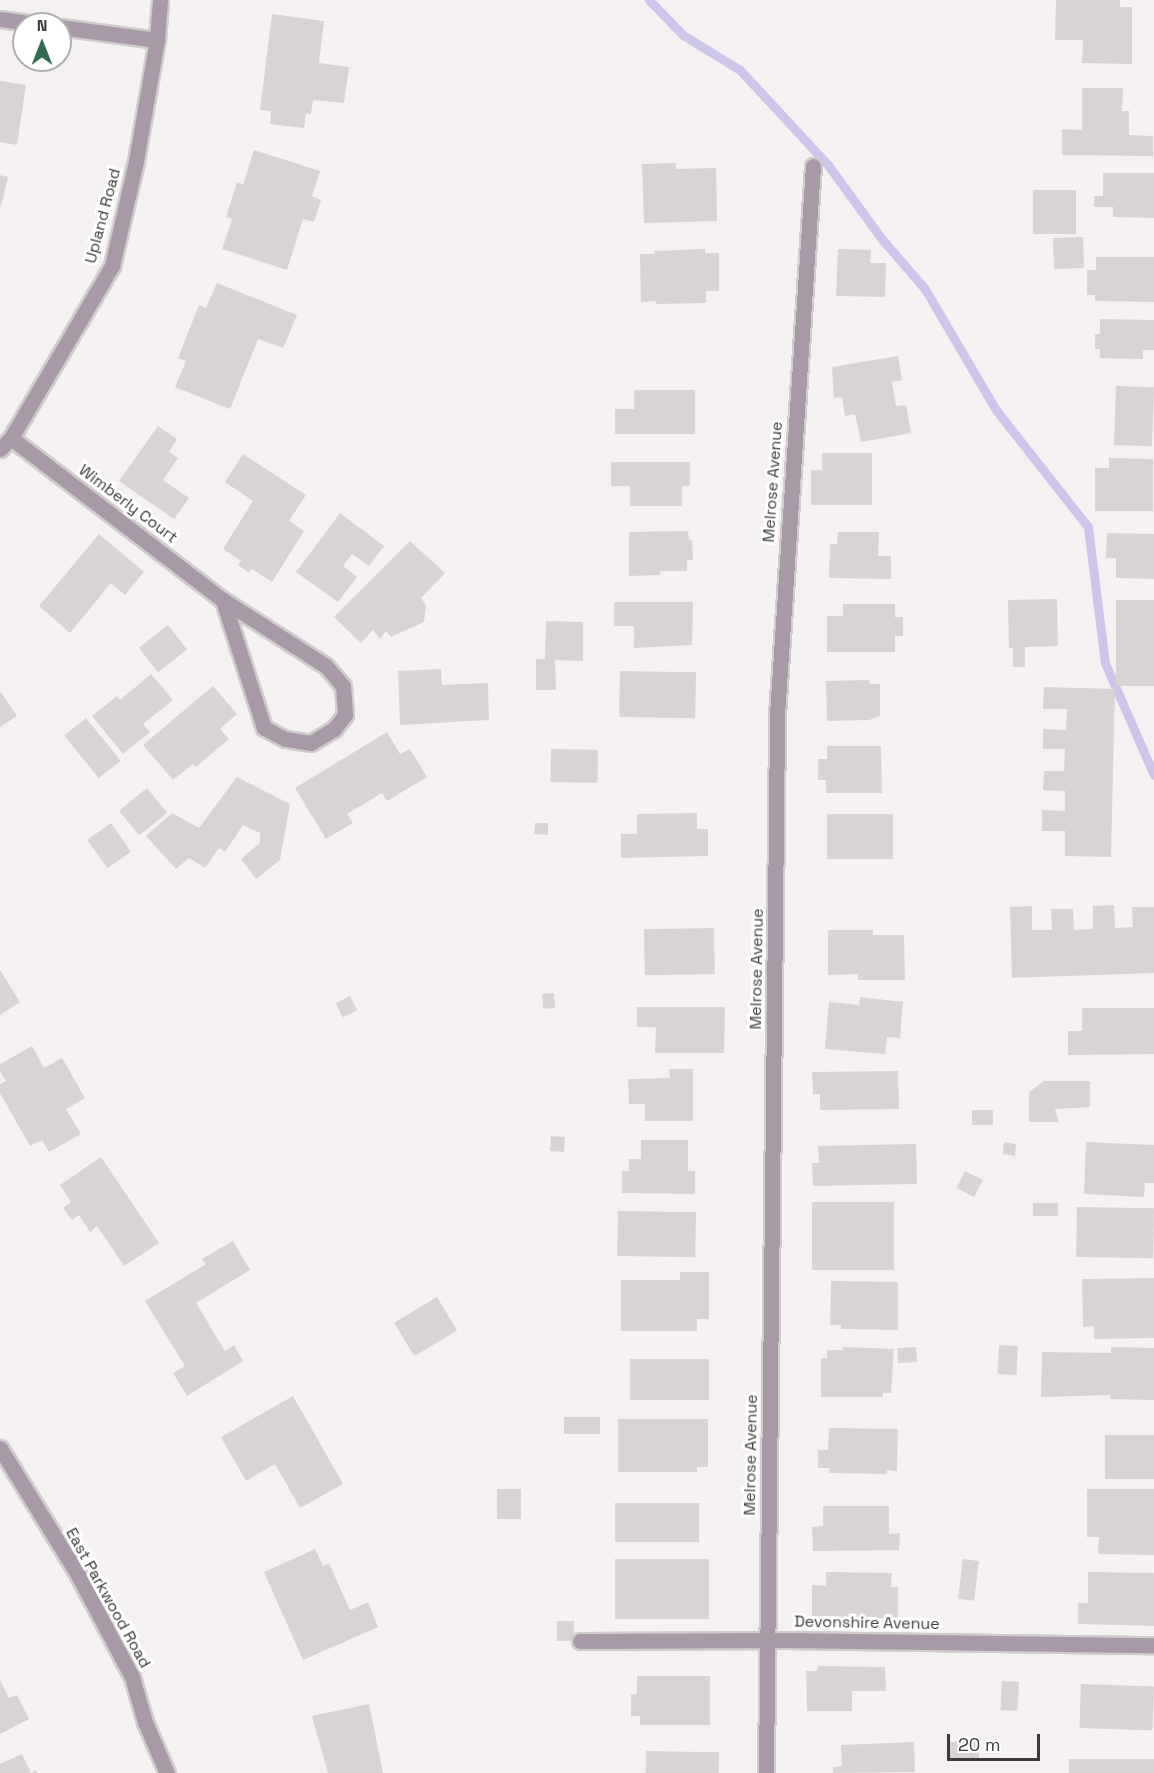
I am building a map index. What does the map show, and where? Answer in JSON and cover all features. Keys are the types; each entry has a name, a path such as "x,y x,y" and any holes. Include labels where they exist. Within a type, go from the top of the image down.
{"street":[{"name":"Upland Road","path":"0,449 11,438 112,266 136,161 157,40 160,0"},
{"path":"72,29 157,40"},
{"name":"Melrose Avenue","path":"766,1773 777,715 813,166"},
{"name":"Wimberly Court","path":"11,438 223,600 326,666 343,686 345,715 334,729 311,743 285,739 264,728 223,600"},
{"name":"East Parkwood Road","path":"0,1448 78,1575 132,1677 144,1722 166,1773"},
{"name":"Devonshire Avenue","path":"580,1641 766,1640 1154,1645"}],"building":[{"path":"1056,0 1120,0 1120,7 1132,7 1132,64 1082,63 1083,40 1055,40"},
{"path":"272,14 324,21 319,63 349,67 344,103 313,100 311,114 306,114 304,128 270,124 271,111 260,110"},
{"path":"0,81 26,85 17,145 0,142"},
{"path":"1082,88 1123,88 1122,111 1129,111 1129,135 1153,136 1153,156 1062,155 1062,129 1082,130"},
{"path":"254,150 320,171 312,196 321,200 314,222 303,219 287,270 222,249 232,219 226,217 237,182 243,185"},
{"path":"676,163 676,169 716,168 717,221 644,223 642,164"},
{"path":"1103,173 1154,173 1154,218 1113,217 1113,207 1094,207 1094,196 1103,196"},
{"path":"0,175 8,177 1,207 0,207"},
{"path":"1033,190 1076,190 1076,234 1033,234"},
{"path":"1083,237 1084,268 1054,269 1053,238"},
{"path":"705,249 705,253 719,253 719,291 706,291 706,303 641,302 640,254 655,254 654,251"},
{"path":"838,249 871,250 870,263 886,263 885,297 836,296"},
{"path":"1096,257 1154,257 1154,302 1095,301 1095,295 1087,295 1087,270 1096,270"},
{"path":"217,283 297,315 283,348 258,339 230,409 175,387 186,361 178,358 199,305 206,308"},
{"path":"1100,319 1154,320 1154,350 1143,350 1143,359 1100,358 1100,349 1095,349 1095,334 1100,334"},
{"path":"898,356 902,380 892,382 896,406 906,405 911,433 861,442 855,414 845,416 842,397 834,398 832,367"},
{"path":"1116,386 1154,387 1152,446 1114,445"},
{"path":"634,390 695,390 695,434 615,434 615,409 634,409"},
{"path":"158,426 177,439 169,452 178,458 163,480 189,498 174,519 119,481"},
{"path":"822,453 872,453 872,505 811,505 811,470 822,470"},
{"path":"243,454 306,495 289,521 304,531 272,582 252,569 249,573 238,565 241,561 223,549 253,501 225,482"},
{"path":"1109,458 1153,459 1153,511 1095,511 1095,468 1109,468"},
{"path":"611,462 690,462 690,486 682,486 682,506 630,506 630,486 611,486"},
{"path":"340,513 384,546 369,566 352,554 343,566 357,577 338,602 296,572"},
{"path":"688,531 689,540 692,540 693,560 687,560 687,571 660,571 660,575 629,576 629,532"},
{"path":"838,532 879,532 878,556 891,556 891,579 829,578 830,544 837,544"},
{"path":"1107,533 1154,534 1154,579 1116,578 1116,558 1106,558"},
{"path":"99,534 144,572 125,595 111,583 70,633 39,606"},
{"path":"410,541 445,573 421,598 426,605 424,622 391,637 386,631 380,639 373,630 361,643 334,617"},
{"path":"1057,599 1058,646 1025,647 1025,667 1013,667 1013,648 1009,648 1008,600"},
{"path":"1116,600 1154,600 1154,686 1116,686"},
{"path":"614,602 693,602 692,645 634,648 634,626 614,626"},
{"path":"843,604 895,604 895,617 903,617 903,636 895,636 895,652 827,652 827,616 843,616"},
{"path":"546,621 583,622 583,661 555,660 556,690 536,690 536,659 545,659"},
{"path":"168,625 187,649 158,672 139,648"},
{"path":"441,669 442,685 488,683 489,720 400,725 398,671"},
{"path":"620,671 696,672 695,718 619,717"},
{"path":"151,674 173,700 143,724 150,732 123,754 92,716 117,696 120,700"},
{"path":"869,680 870,684 880,684 880,716 869,720 827,721 826,681"},
{"path":"213,686 237,714 220,729 229,739 196,767 193,764 173,780 143,745"},
{"path":"1044,687 1115,689 1111,857 1065,856 1065,831 1042,831 1042,810 1065,811 1065,791 1043,790 1044,771 1064,771 1065,749 1043,749 1043,729 1066,730 1067,709 1043,709"},
{"path":"0,691 17,716 0,727"},
{"path":"86,718 121,761 99,778 64,736"},
{"path":"387,732 400,754 410,749 427,777 387,801 382,793 347,814 353,823 326,839 295,788"},
{"path":"827,746 881,746 882,793 826,793 826,780 818,780 818,759 827,759"},
{"path":"551,749 598,750 597,783 550,782"},
{"path":"237,777 290,804 280,860 256,879 241,859 260,843 260,833 243,825 225,852 219,848 205,868 189,858 176,869 146,836 172,813 199,828"},
{"path":"147,788 167,813 139,836 119,811"},
{"path":"697,813 697,829 708,829 708,856 621,858 621,834 637,834 637,814"},
{"path":"827,814 893,814 893,859 827,859"},
{"path":"111,823 131,852 107,868 87,840"},
{"path":"535,823 548,823 548,835 534,834"},
{"path":"1114,905 1115,928 1133,927 1132,907 1154,907 1154,973 1012,978 1010,907 1032,906 1032,930 1052,930 1051,909 1073,909 1074,930 1093,929 1093,906"},
{"path":"714,928 715,974 645,975 644,929"},
{"path":"828,930 873,930 873,935 904,935 905,980 858,980 858,974 828,975"},
{"path":"0,970 20,1002 0,1015"},
{"path":"554,993 555,1008 543,1009 542,994"},
{"path":"350,996 357,1010 343,1018 336,1003"},
{"path":"860,997 903,1002 900,1038 887,1037 885,1054 825,1049 829,1002 859,1005"},
{"path":"637,1007 725,1007 724,1053 655,1053 656,1027 637,1027"},
{"path":"1082,1008 1154,1008 1154,1054 1068,1055 1068,1031 1082,1031"},
{"path":"32,1046 44,1068 62,1058 85,1098 66,1109 81,1134 49,1152 42,1140 30,1146 0,1093 0,1084 6,1081 0,1071 0,1064"},
{"path":"669,1069 693,1069 693,1121 645,1121 645,1104 629,1104 628,1079 670,1078"},
{"path":"898,1071 899,1109 820,1110 820,1094 813,1094 812,1072"},
{"path":"1044,1081 1090,1081 1090,1107 1055,1109 1059,1122 1029,1122 1029,1092"},
{"path":"972,1110 993,1110 993,1125 972,1125"},
{"path":"551,1136 565,1137 564,1152 550,1151"},
{"path":"641,1140 688,1140 688,1171 695,1171 695,1194 622,1193 622,1171 629,1171 629,1159 641,1159"},
{"path":"1004,1142 1016,1144 1015,1156 1003,1154"},
{"path":"1086,1142 1154,1145 1154,1183 1145,1183 1144,1197 1084,1194"},
{"path":"916,1144 917,1184 813,1186 812,1163 819,1163 818,1146"},
{"path":"101,1157 159,1243 124,1266 97,1226 90,1232 79,1215 72,1220 63,1208 71,1202 60,1185"},
{"path":"965,1171 983,1180 974,1197 956,1188"},
{"path":"812,1202 894,1202 894,1270 812,1270"},
{"path":"1033,1203 1058,1203 1058,1216 1033,1216"},
{"path":"1077,1207 1154,1208 1153,1258 1076,1257"},
{"path":"618,1211 696,1212 695,1257 617,1256"},
{"path":"233,1241 250,1270 196,1303 225,1351 234,1345 243,1361 187,1396 173,1373 185,1366 145,1301 206,1264 202,1259"},
{"path":"680,1272 709,1272 709,1319 697,1319 697,1331 621,1331 621,1280 680,1280"},
{"path":"1154,1278 1154,1338 1094,1339 1094,1326 1083,1327 1082,1279"},
{"path":"831,1281 898,1282 898,1330 841,1329 841,1325 830,1325"},
{"path":"437,1297 457,1330 414,1356 394,1323"},
{"path":"999,1345 1018,1346 1016,1375 997,1374"},
{"path":"843,1347 894,1349 891,1393 883,1393 883,1397 821,1397 821,1358 827,1358 827,1350 843,1350"},
{"path":"916,1347 917,1362 898,1363 897,1348"},
{"path":"1111,1347 1154,1348 1154,1400 1110,1399 1111,1395 1041,1397 1042,1352 1111,1353"},
{"path":"630,1359 709,1359 709,1400 630,1400"},
{"path":"293,1396 343,1484 300,1508 275,1464 246,1481 221,1437"},
{"path":"564,1417 600,1417 600,1434 564,1434"},
{"path":"618,1419 708,1419 708,1467 697,1467 697,1472 618,1472"},
{"path":"829,1428 898,1429 897,1471 887,1470 887,1474 829,1473 830,1468 818,1468 818,1450 828,1450"},
{"path":"1105,1435 1154,1435 1154,1479 1105,1479"},
{"path":"497,1489 521,1489 521,1519 497,1519"},
{"path":"1087,1489 1154,1489 1154,1555 1098,1554 1099,1537 1087,1537"},
{"path":"615,1503 699,1503 699,1542 615,1542"},
{"path":"823,1506 889,1506 889,1534 900,1533 899,1550 813,1551 812,1527 823,1526"},
{"path":"315,1549 323,1566 329,1563 350,1610 368,1602 378,1627 303,1660 264,1572"},
{"path":"615,1559 709,1559 709,1619 615,1619"},
{"path":"963,1559 979,1561 974,1601 958,1599"},
{"path":"826,1572 892,1573 891,1587 898,1587 898,1618 812,1617 812,1585 826,1586"},
{"path":"1088,1572 1154,1573 1154,1626 1078,1624 1078,1603 1088,1603"},
{"path":"557,1621 574,1621 574,1641 557,1641"},
{"path":"818,1666 885,1667 886,1691 852,1691 852,1711 807,1711 806,1671 817,1671"},
{"path":"637,1676 710,1676 710,1725 640,1725 640,1716 631,1716 631,1694 637,1694"},
{"path":"0,1680 9,1698 17,1695 29,1719 0,1734"},
{"path":"1002,1681 1019,1682 1017,1711 1000,1710"},
{"path":"1081,1684 1154,1687 1152,1731 1079,1728"},
{"path":"369,1704 383,1773 328,1773 312,1716"},
{"path":"914,1742 915,1772 833,1773 833,1767 842,1766 841,1745"},
{"path":"949,1742 979,1742 979,1760 949,1760"},
{"path":"646,1751 719,1752 719,1773 646,1773"},
{"path":"22,1754 31,1773 0,1773 0,1764"},
{"path":"1069,1759 1154,1759 1154,1773 1069,1773"}],"waterway":[{"path":"649,0 683,35 740,70 828,165 881,238 925,289 996,410 1088,527 1105,663 1154,775"}]}
